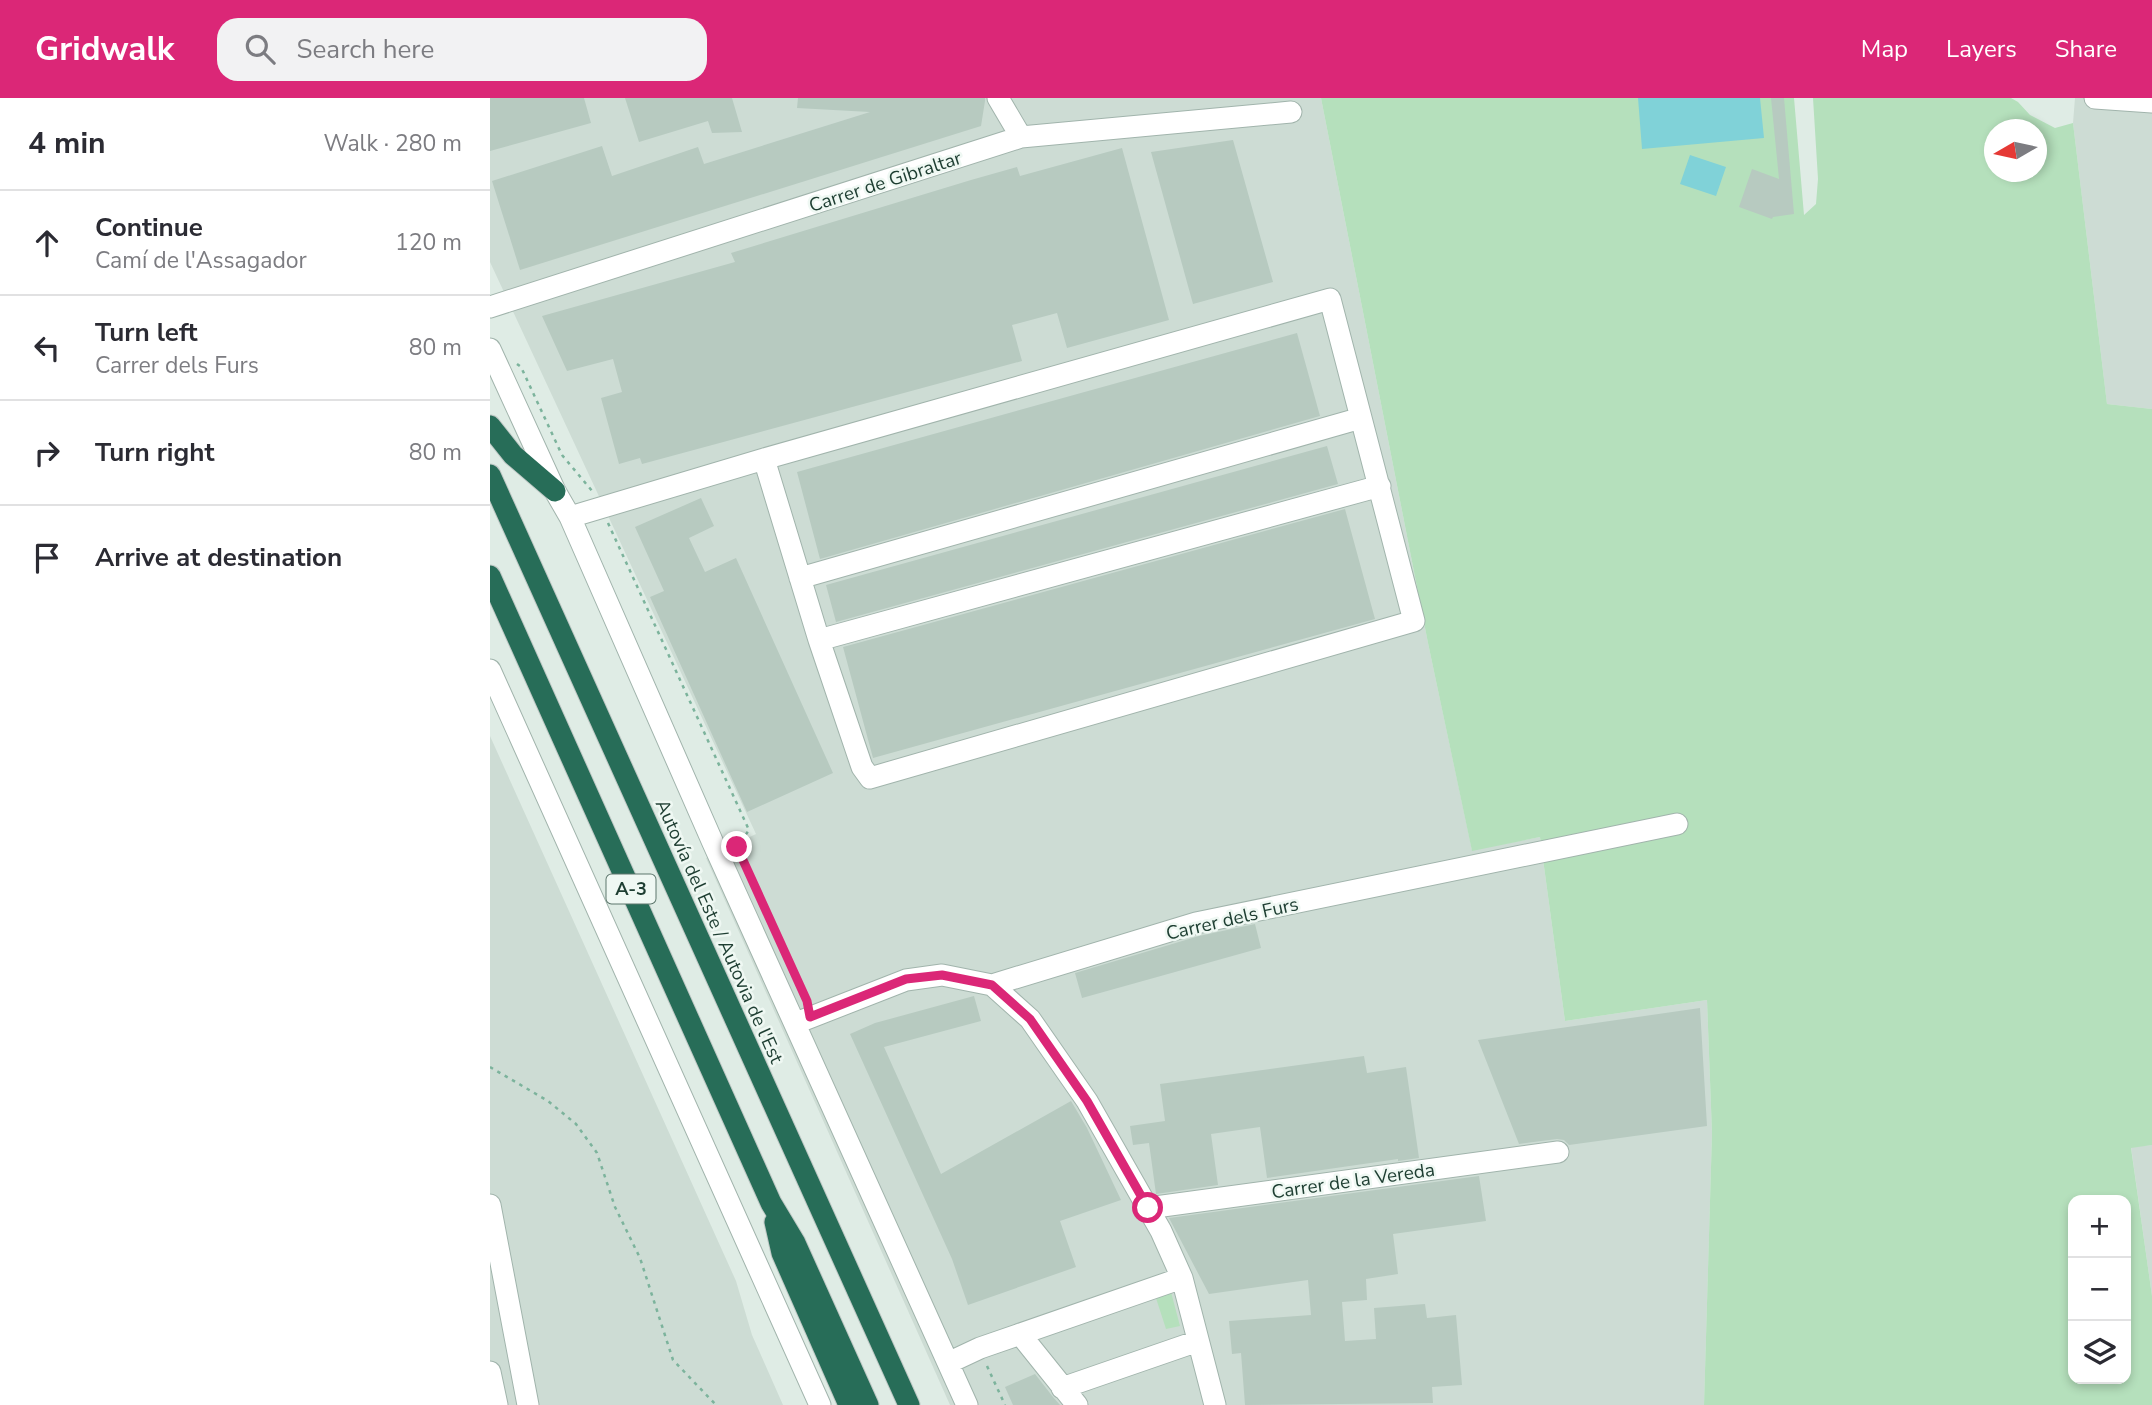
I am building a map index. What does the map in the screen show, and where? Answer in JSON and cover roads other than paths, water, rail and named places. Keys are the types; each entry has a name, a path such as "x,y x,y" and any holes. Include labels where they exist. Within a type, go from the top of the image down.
{"highway":[{"path":"490,426 513,455 555,491"},
{"name":"Autovía del Este / Autovia de l'Est","path":"490,475 909,1405"},
{"name":"A-3","path":"490,576 771,1203 794,1243 868,1405"},
{"path":"771,1203 782,1253 849,1405"}],"street":[{"path":"998,98 1021,137"},
{"path":"2095,98 2152,102"},
{"name":"Carrer de Gibraltar","path":"490,307 1021,137 1292,112"},
{"path":"570,517 764,459 1330,299 1414,621 870,778 862,767 819,640 764,459"},
{"path":"490,349 555,491 570,517 713,843 803,1020 967,1405"},
{"path":"800,578 1361,418"},
{"path":"819,640 1380,486"},
{"path":"490,670 820,1405"},
{"name":"Carrer dels Furs","path":"803,1020 906,979 942,975 992,985 1196,923 1677,824"},
{"path":"992,985 1030,1019 1087,1101 1148,1208 1182,1278 1215,1405"},
{"name":"Carrer de la Vereda","path":"1148,1208 1558,1152"},
{"path":"490,1205 528,1403 499,1405 490,1372"},
{"path":"948,1363 979,1348 1182,1278"},
{"path":"776,1305 804,1405"},
{"path":"1020,1334 1077,1405"},
{"path":"1062,1388 1198,1340"}],"water":[{"path":"1638,98 1760,98 1764,138 1642,149"},
{"path":"1690,155 1726,167 1716,196 1680,184"}]}
